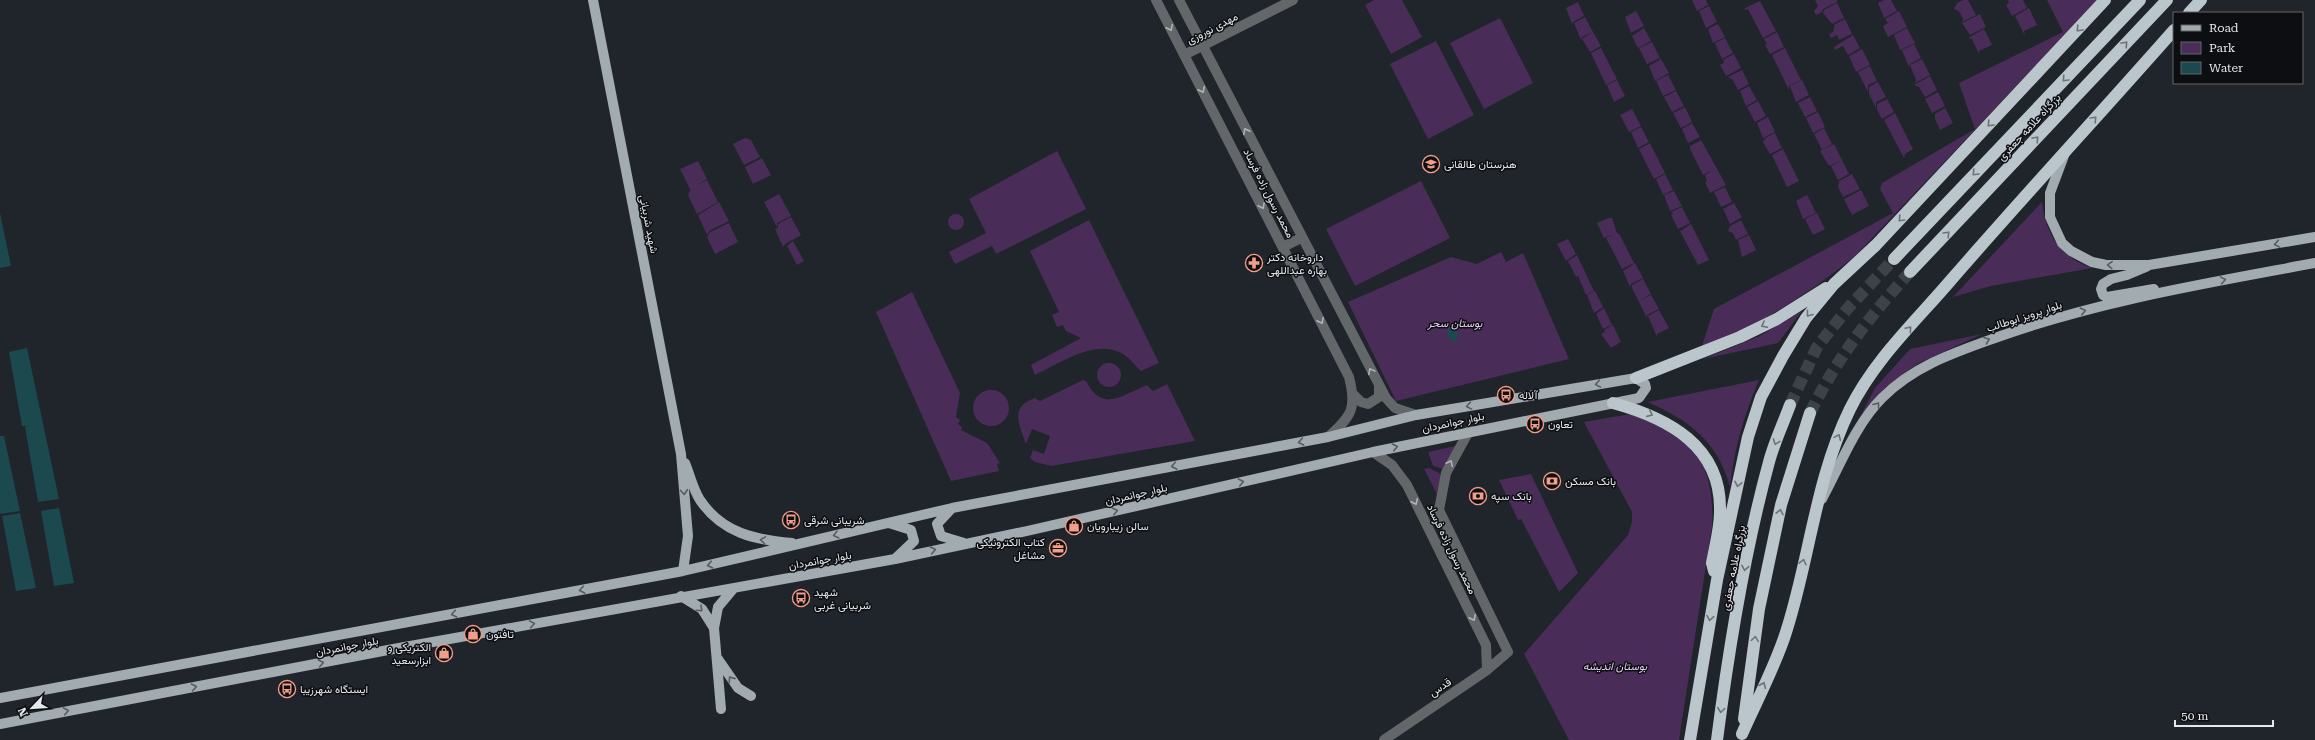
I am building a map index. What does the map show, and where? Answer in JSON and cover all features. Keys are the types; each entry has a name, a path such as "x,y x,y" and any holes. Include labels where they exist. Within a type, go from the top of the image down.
{"highway":[{"path":"1690,740 1717,580 1748,437 1761,397 1806,318 1834,284 1876,245 2105,0"},
{"name":"بزرگراه علامه جعفری","path":"1894,259 2140,0"},
{"name":"بزرگراه علامه جعفری","path":"1910,272 2166,0"},
{"path":"2190,12 2201,0"},
{"path":"1742,737 1787,630 1816,511 1835,443 1850,408 1870,377 1908,329 2067,148 2173,31"},
{"path":"1636,378 1740,337 1777,318 1834,284"},
{"path":"1613,403 1645,412 1669,423 1703,453 1719,488 1720,512 1712,563 1717,580"},
{"name":"بزرگراه علامه جعفری","path":"1717,740 1724,687 1749,547 1769,461 1790,405"},
{"path":"1742,737 1761,602 1781,506 1810,413"}],"main road":[{"name":"شهید شربیانی","path":"593,0 681,454 688,536 683,571"},
{"path":"2067,148 2050,193 2049,206 2050,217 2062,243 2071,251 2092,262 2106,265 2149,266"},
{"path":"2198,284 2136,291 2107,297 2103,295 2101,288 2107,281 2149,266 2315,237"},
{"name":"بلوار پرویز ابوطالب","path":"1816,511 1861,426 1881,399 1901,381 1922,366 1939,358 2045,320 2198,284 2315,263"},
{"name":"بلوار جوانمردان","path":"0,698 683,571 952,508 1328,437 1416,415 1636,378 1642,380 1646,388 1639,398 1469,431 1028,531 895,559 681,596 0,724"},
{"name":"شهید شربیانی","path":"681,454 700,500 716,519 736,532 755,538 802,544"},
{"path":"952,508 937,524 941,536 965,544"},
{"path":"888,523 912,530 914,541 895,559"},
{"path":"721,709 714,628 718,607 733,588"},
{"path":"681,596 702,608 714,628"},
{"path":"716,656 738,688 751,696"}],"street":[{"name":"محمد رسول زاده فرساد","path":"1156,0 1349,377 1354,394 1352,412 1346,420 1328,437"},
{"name":"محمد رسول زاده فرساد","path":"1179,0 1379,386 1395,408 1416,415"},
{"name":"مهدی نوروزی","path":"1184,55 1293,0"},
{"path":"1283,247 1301,238"},
{"path":"1354,394 1362,402 1368,404 1379,397 1379,386"},
{"name":"محمد رسول زاده فرساد","path":"1469,431 1446,473 1439,510 1508,652"},
{"name":"محمد رسول زاده فرساد","path":"1373,452 1392,466 1407,486 1486,645 1487,670"},
{"name":"قدس","path":"1384,740 1487,670 1508,652"}],"green space":[{"path":"1374,0 1402,0 1422,37 1391,54 1365,5"},
{"path":"1692,0 1706,0 1708,5 1697,11"},
{"path":"1815,0 1837,0 1837,2 1823,9 1822,12 1816,15 1814,11 1818,6"},
{"path":"1884,0 1891,0 1897,11 1884,18 1878,3"},
{"path":"1963,0 1968,0 1976,15 1962,22 1963,19 1959,11 1954,9 1957,3"},
{"path":"2008,0 2023,0 2027,8 2012,16 2006,5 2009,3"},
{"path":"2047,0 2098,0 1856,255 1838,270 1781,309 1741,332 1700,352 1714,309 1893,213 1880,189 1882,183 1975,129 1959,83 2063,32"},
{"path":"1760,1 1776,31 1763,38 1748,9 1745,10 1745,8"},
{"path":"1578,2 1584,16 1572,24 1566,8"},
{"path":"1837,3 1844,18 1832,24 1823,13 1824,10"},
{"path":"1709,6 1717,22 1706,28 1699,11"},
{"path":"2029,8 2037,25 2024,31 2025,36 2015,16"},
{"path":"1636,11 1644,26 1631,33 1625,17"},
{"path":"1899,11 1907,27 1888,37 1883,26 1888,23 1885,19"},
{"path":"1980,14 1986,27 1970,35 1962,23"},
{"path":"1585,17 1593,32 1582,37 1581,40 1574,23"},
{"path":"1500,18 1533,83 1484,109 1450,43"},
{"path":"1845,19 1852,34 1839,40 1837,35 1831,38 1829,34 1833,32 1835,24"},
{"path":"1718,24 1725,37 1713,43 1708,29"},
{"path":"1644,28 1651,41 1638,48 1632,36"},
{"path":"1907,28 1915,43 1900,50 1894,35"},
{"path":"1984,29 1992,45 1979,51 1979,54 1972,39 1968,38"},
{"path":"1593,32 1601,46 1590,52 1582,39"},
{"path":"1777,32 1784,47 1770,54 1765,45 1767,44 1764,39"},
{"path":"1853,35 1860,48 1848,55 1843,46 1835,50 1834,47"},
{"path":"1725,38 1733,53 1722,59 1715,43"},
{"path":"1436,41 1474,115 1428,139 1390,64"},
{"path":"1652,42 1660,58 1647,64 1639,48"},
{"path":"1914,44 1921,58 1910,64 1909,67 1902,50"},
{"path":"1601,48 1617,79 1606,85 1591,53"},
{"path":"1785,48 1801,80 1789,86 1789,90 1772,55"},
{"path":"1862,49 1870,65 1856,72 1849,56"},
{"path":"1734,54 1741,68 1726,76 1720,65 1724,63 1723,60"},
{"path":"1661,59 1669,73 1655,81 1649,66"},
{"path":"1922,59 1930,75 1915,83 1916,80 1910,65"},
{"path":"1870,66 1877,81 1868,85 1868,92 1858,72"},
{"path":"1742,70 1749,84 1738,90 1733,80 1728,77"},
{"path":"1668,75 1676,90 1663,96 1656,81"},
{"path":"1930,76 1937,90 1925,97 1919,87 1914,85"},
{"path":"1617,80 1625,96 1614,102 1607,85"},
{"path":"1802,80 1809,95 1796,102 1790,86"},
{"path":"1878,82 1886,97 1876,102 1876,108 1869,94 1869,87"},
{"path":"1749,86 1757,100 1746,106 1740,91"},
{"path":"1676,91 1684,106 1672,112 1664,97"},
{"path":"1938,92 1945,106 1932,113 1925,99"},
{"path":"1810,97 1817,111 1805,117 1798,103"},
{"path":"1887,99 1894,112 1882,119 1877,110 1877,104"},
{"path":"1758,101 1766,116 1755,122 1747,107"},
{"path":"1685,107 1692,122 1681,128 1673,113"},
{"path":"1945,108 1953,123 1940,130 1935,119 1935,114"},
{"path":"1632,109 1641,126 1629,132 1620,115"},
{"path":"1818,112 1825,127 1813,133 1806,118"},
{"path":"1895,113 1913,149 1905,154 1904,158 1884,120"},
{"path":"1768,117 1775,132 1763,138 1757,123"},
{"path":"1692,123 1700,137 1688,143 1682,129"},
{"path":"1641,127 1649,142 1638,148 1631,132"},
{"path":"1824,128 1832,144 1822,150 1814,134"},
{"path":"1775,133 1782,148 1770,154 1763,142 1765,138"},
{"path":"745,138 751,140 760,157 744,165 733,144"},
{"path":"1701,140 1726,185 1710,193 1705,182 1707,181 1705,175 1715,169 1703,175 1690,149 1690,146"},
{"path":"1650,143 1665,173 1654,179 1639,149"},
{"path":"1834,144 1842,160 1829,166 1820,151"},
{"path":"1783,149 1799,181 1787,187 1772,155"},
{"path":"1057,151 1086,209 996,254 992,246 955,264 949,252 986,233 969,199"},
{"path":"762,158 771,175 753,184 745,167"},
{"path":"1842,160 1849,174 1838,180 1831,166"},
{"path":"698,161 707,179 690,189 680,169"},
{"path":"1665,174 1673,190 1663,195 1656,179"},
{"path":"1852,174 1860,189 1843,197 1838,187 1839,181"},
{"path":"707,180 718,202 697,214 688,195 691,188"},
{"path":"1421,181 1450,238 1355,286 1326,229"},
{"path":"1725,187 1732,202 1721,207 1714,192"},
{"path":"1861,190 1869,206 1852,215 1844,199"},
{"path":"1674,191 1682,206 1670,211 1664,195"},
{"path":"779,194 791,216 777,223 777,227 764,202"},
{"path":"1807,195 1816,213 1803,219 1796,201"},
{"path":"719,202 729,221 709,231 707,235 698,215"},
{"path":"2042,202 2047,224 2056,243 2072,258 2081,264 2092,268 1991,286 1953,297"},
{"path":"1734,203 1742,217 1730,224 1723,209"},
{"path":"1682,207 1690,223 1678,229 1671,212"},
{"path":"1817,213 1825,229 1813,235 1805,219"},
{"path":"956,214 963,219 964,222 959,229 956,230 949,225 948,222 953,215"},
{"path":"791,217 801,235 785,244 783,247 775,229 778,228 778,224"},
{"path":"1612,218 1617,233 1620,235 1634,263 1622,269 1606,238 1615,234 1604,238 1597,223"},
{"path":"1089,220 1159,363 1141,371 1123,354 1112,350 1090,350 1067,359 1035,375 1031,365 1081,338 1066,331 1063,325 1057,327 1052,315 1059,312 1030,251"},
{"path":"1741,220 1748,234 1736,240 1733,233 1728,231 1730,226"},
{"path":"729,223 738,242 715,254 707,237 710,232"},
{"path":"1691,224 1709,260 1698,265 1680,231"},
{"path":"1749,235 1756,250 1742,257 1738,240"},
{"path":"1568,239 1576,254 1566,261 1557,244"},
{"path":"793,241 804,261 797,265 787,246"},
{"name":"بوستان سحر","path":"1501,252 1506,262 1523,253 1569,359 1396,401 1348,302 1451,257 1477,264"},
{"path":"1577,255 1594,291 1586,295 1578,276 1576,277 1568,261"},
{"path":"1635,263 1643,278 1631,284 1630,287 1623,271"},
{"path":"1643,279 1651,294 1639,301 1651,295 1659,309 1647,315 1647,318 1632,288 1632,285"},
{"path":"1595,291 1603,307 1594,313 1587,295"},
{"path":"912,292 960,393 956,417 960,420 958,424 962,427 961,430 987,443 1000,463 997,464 999,471 951,481 876,312"},
{"path":"1604,308 1612,325 1603,329 1596,314"},
{"path":"1659,310 1669,328 1657,334 1657,337 1648,316"},
{"path":"1802,311 1778,343 1703,359 1760,336"},
{"path":"1613,325 1621,342 1611,348 1601,334 1605,332 1604,330"},
{"path":"1982,334 1917,364 1885,388 1861,415 1875,388 1910,349"},
{"path":"1104,363 1114,363 1121,370 1121,380 1114,387 1104,387 1097,380 1097,370"},
{"path":"1083,380 1086,381 1092,391 1099,397 1106,399 1120,397 1147,385 1153,391 1167,384 1195,441 1051,466 1035,462 1030,458 1033,450 1044,454 1050,436 1032,429 1026,444 1019,423 1019,411 1022,406 1035,398 1040,401"},
{"path":"1759,380 1740,432 1730,487 1725,471 1718,457 1700,434 1689,425 1663,409 1648,402"},
{"path":"991,390 1001,393 1006,398 1009,408 1006,418 1001,423 991,426 981,423 976,418 973,408 976,398 981,393"},
{"name":"بوستان اندیشه","path":"1631,414 1670,430 1696,453 1704,467 1712,503 1712,526 1679,740 1569,740 1524,654 1628,535 1632,522 1632,512 1584,422"},
{"path":"1456,446 1443,469 1433,466 1428,452"},
{"path":"1429,468 1441,474 1437,494 1424,469"},
{"path":"1531,474 1578,573 1559,592 1521,519 1518,520 1499,480"}],"water":[{"path":"0,213 11,266 0,268"},
{"path":"1448,325 1458,333 1456,342 1447,337"},
{"path":"27,348 59,499 38,502 25,427 28,426 22,426 9,352"},
{"path":"0,436 4,436 20,511 0,514"},
{"path":"59,508 74,583 54,586 41,511"},
{"path":"20,513 36,588 16,591 2,516"}],"tunnel":[{"path":"1790,405 1817,347 1848,308 1894,259"},
{"path":"1810,413 1831,374 1867,322 1910,272"}],"place":[{"name":"هنرستان طالقانی","path":"1431,164"},
{"name":"داروخانه دکتر بهاره عبداللهی","path":"1254,263"},
{"name":"آلاله","path":"1506,395"},
{"name":"تعاون","path":"1535,424"},
{"name":"بانک مسکن","path":"1552,481"},
{"name":"بانک سپه","path":"1478,496"},
{"name":"شریبانی شرقی","path":"791,520"},
{"name":"سالن زیبارویان","path":"1074,526"},
{"name":"کتاب الکترونیکی مشاغل","path":"1058,548"},
{"name":"شهید شربیانی غربی","path":"801,598"},
{"name":"تافتون","path":"473,634"},
{"name":"الکتریکی و ابزارسعید","path":"444,653"},
{"name":"ایستگاه شهرزیبا","path":"287,689"}]}
